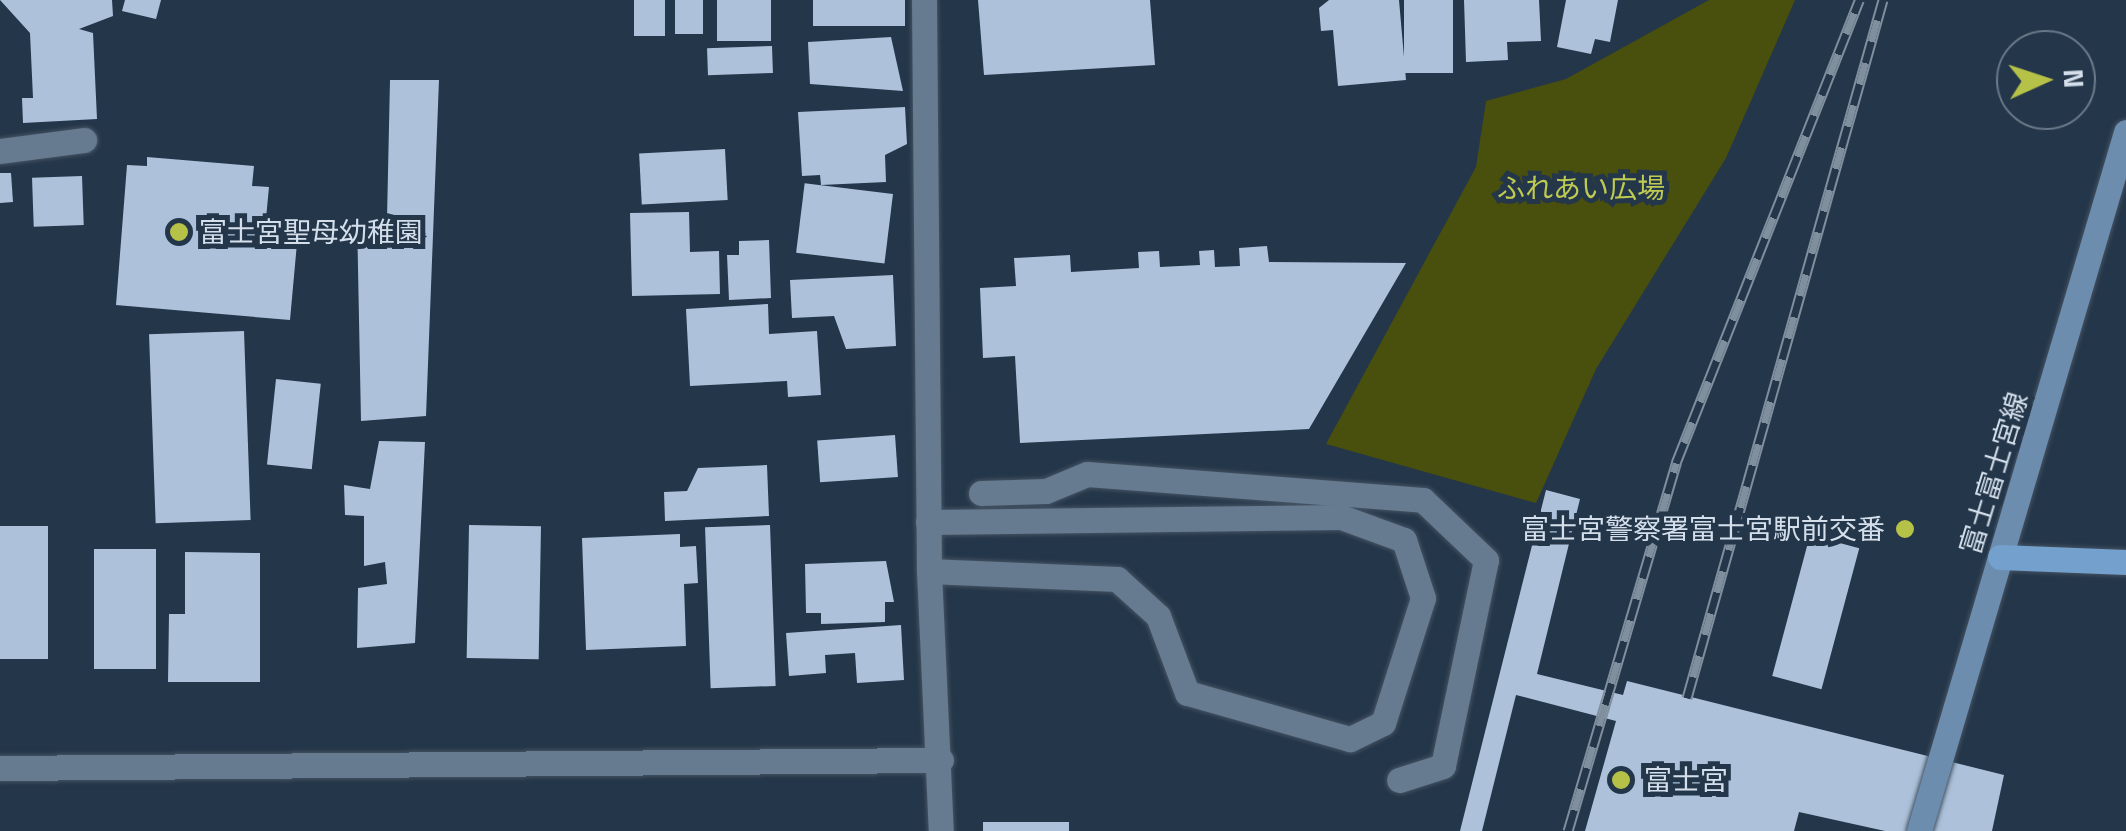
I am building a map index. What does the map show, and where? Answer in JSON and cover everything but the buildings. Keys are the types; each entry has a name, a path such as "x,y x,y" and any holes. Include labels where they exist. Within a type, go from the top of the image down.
{"main road":[{"name":"富士富士宮線","path":"1919,831 2126,132"},
{"path":"2000,557 2126,562"}],"street":[{"path":"924,0 928,571 941,760 941,831"},
{"path":"0,152 84,140"},
{"path":"981,493 1046,491 1087,474 1423,500 1486,560 1442,766 1399,780"},
{"path":"928,522 1341,517 1404,540 1423,598 1383,724 1350,739 1187,692 1158,616 1117,578 928,571"},
{"path":"0,768 941,760"}],"green space":[{"name":"ふれあい広場","path":"1709,0 1795,0 1726,158 1596,369 1536,503 1326,444 1476,167 1486,101 1566,79"}],"railway":[{"path":"1568,831 1676,463 1859,0"},
{"path":"1687,698 1883,0"}],"place":[{"name":"富士宮聖母幼稚園","path":"179,232"},
{"name":"富士宮警察署富士宮駅前交番","path":"1905,529"},
{"name":"富士宮","path":"1621,780"}]}
